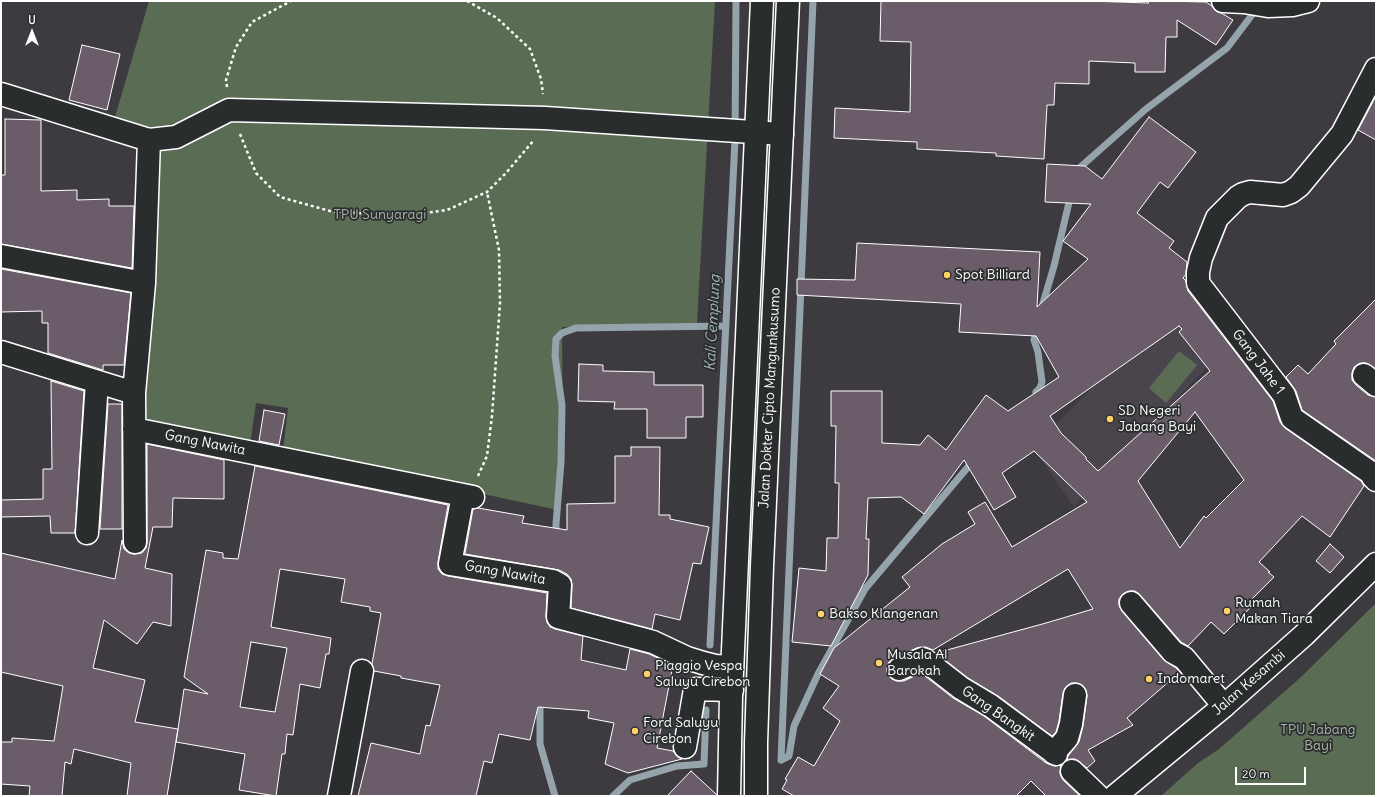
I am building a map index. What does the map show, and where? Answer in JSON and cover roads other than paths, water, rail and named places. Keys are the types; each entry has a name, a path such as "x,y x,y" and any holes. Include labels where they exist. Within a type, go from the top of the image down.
{"street":[{"name":"Jalan Dokter Cipto Mangunkusumo","path":"729,796 732,690 740,132 762,1"},
{"name":"Jalan Dokter Cipto Mangunkusumo","path":"756,796 756,743 762,559 788,1"},
{"path":"1234,1 1268,6 1292,6 1308,1"},
{"name":"Gang Jahe 1","path":"1376,69 1342,134 1299,186 1291,192 1283,195 1250,192 1243,194 1217,218 1198,272 1198,283 1284,395 1292,418 1371,473 1376,480"},
{"path":"1,94 149,140 176,137 229,110 545,118 782,134"},
{"path":"135,542 134,393 144,283 149,140"},
{"path":"1,256 144,283"},
{"path":"1,352 134,393"},
{"path":"87,533 97,382"},
{"name":"Gang Nawita","path":"134,429 468,496 450,564 553,581 560,585 558,617 653,642 687,658 703,663 715,666 732,667"},
{"name":"Jalan Kesambi","path":"1116,796 1224,706 1304,635 1376,564"},
{"path":"1131,603 1173,652 1184,658 1224,706"},
{"name":"Gang Bangkit","path":"899,669 925,660 961,688 991,706 1055,754 1068,738 1075,695"},
{"path":"340,796 362,671"},
{"path":"685,747 695,689 732,690"},
{"path":"1072,771 1098,796"}],"waterway":[{"name":"Kali Cemplung","path":"710,645 735,140 736,1"},
{"path":"781,760 813,1"},
{"path":"1076,172 1146,109 1227,48 1258,7"},
{"path":"1041,310 1054,266 1071,194"},
{"path":"556,538 561,462 562,405 555,356 556,339 562,333 576,328 726,326"},
{"path":"1036,392 1040,388 1042,382 1038,352 1034,340 1037,328"},
{"path":"781,760 789,756 794,726 818,674 865,589 973,461"},
{"path":"542,698 540,709 540,744 555,796"},
{"path":"613,796 630,780 677,766 704,764 706,710"}],"place":[{"name":"Spot Billiard","path":"947,275"},
{"name":"SD Negeri Jabang Bayi","path":"1110,419"},
{"name":"Rumah Makan Tiara","path":"1227,611"},
{"name":"Bakso Klangenan","path":"821,614"},
{"name":"Musala Al Barokah","path":"879,663"},
{"name":"Piaggio Vespa Saluyu Cirebon","path":"647,674"},
{"name":"Indomaret","path":"1149,679"},
{"name":"Ford Saluyu Cirebon","path":"635,731"}],"park label":[{"name":"TPU Sunyaragi","path":"380,215"},
{"name":"TPU Jabang Bayi","path":"1318,738"}]}
